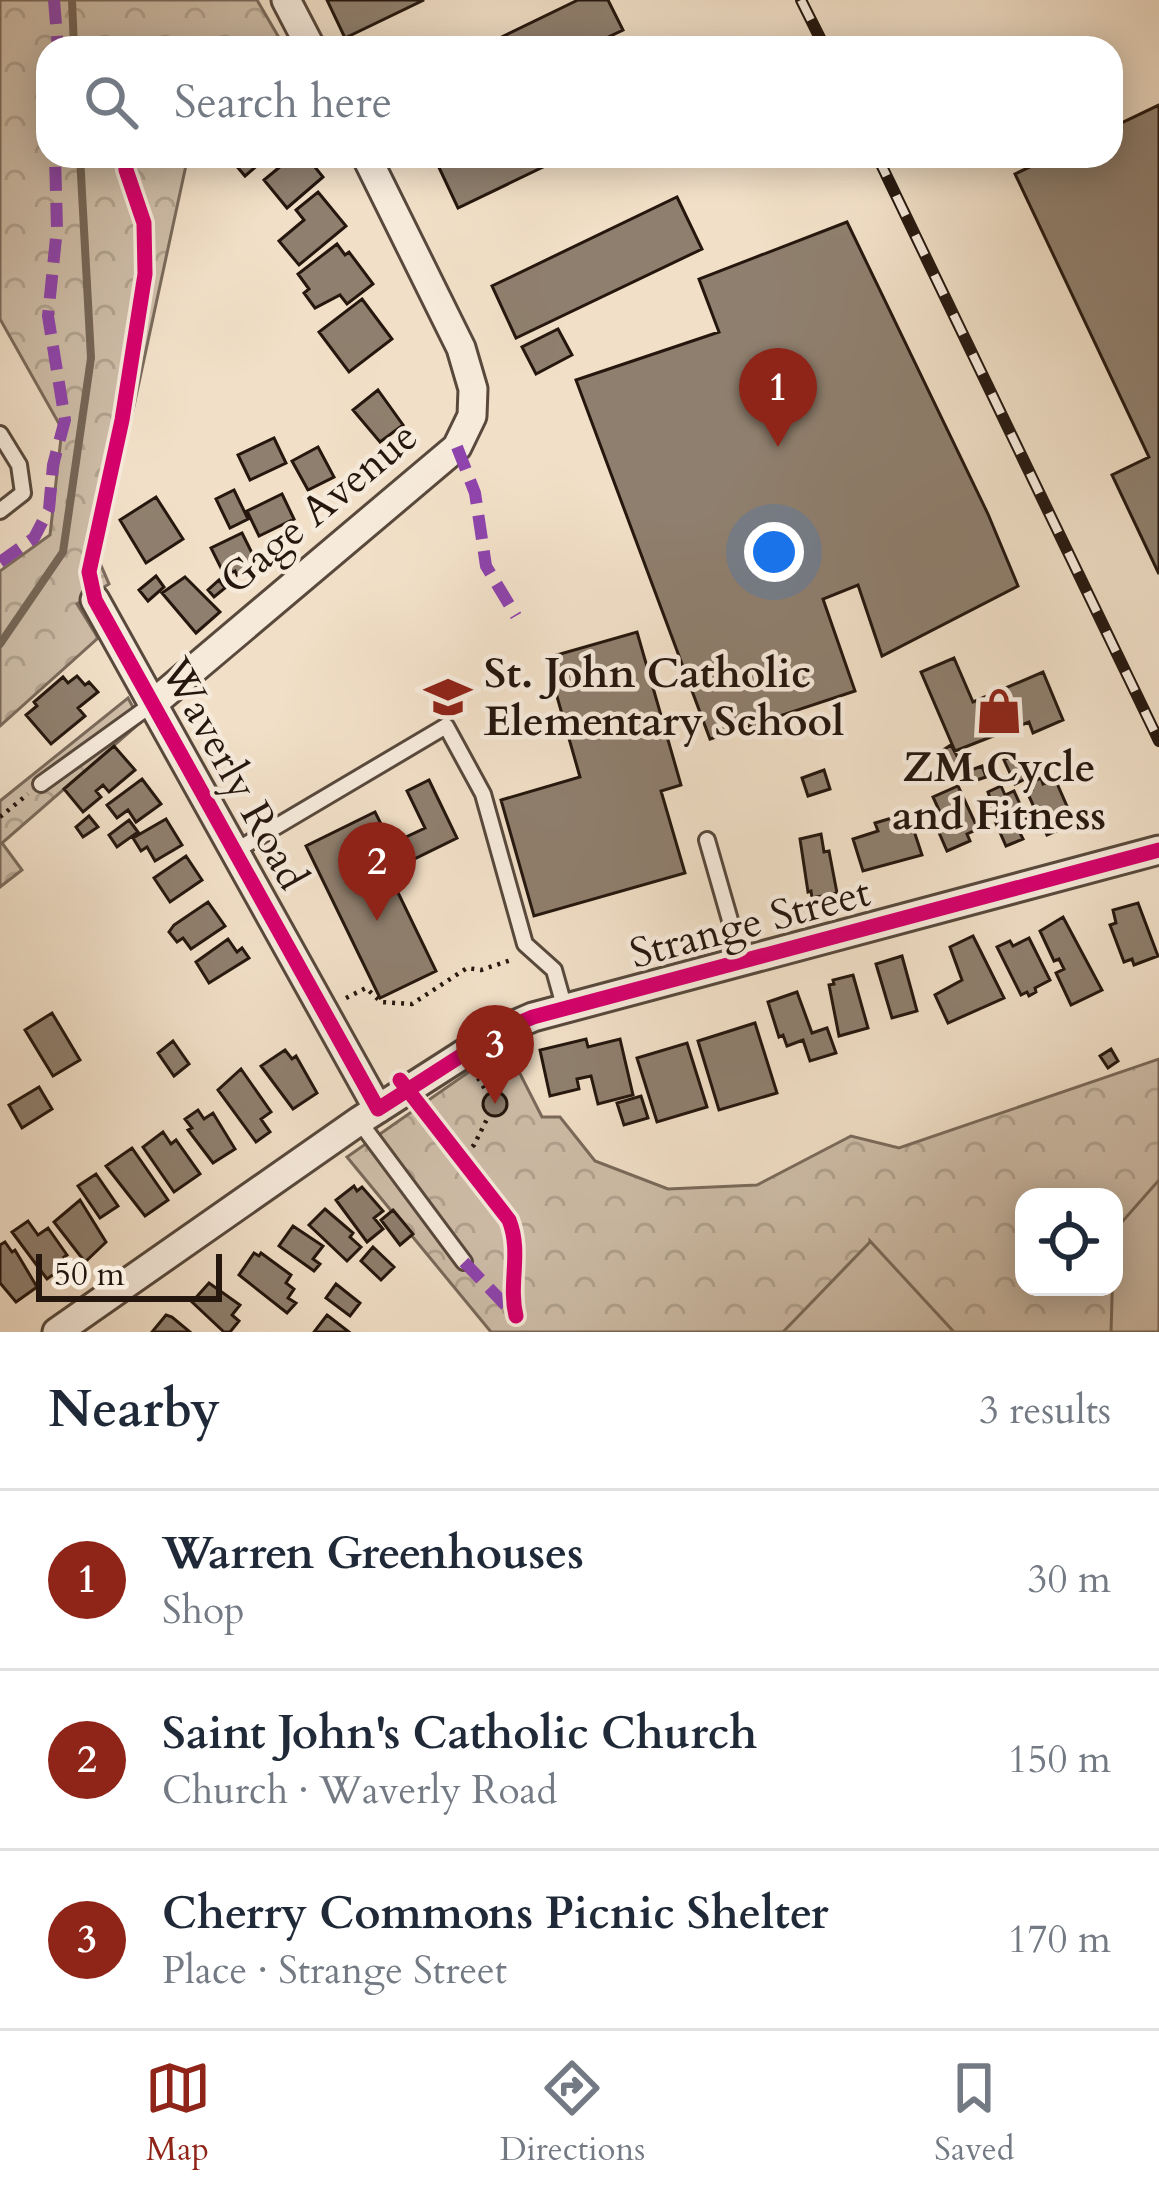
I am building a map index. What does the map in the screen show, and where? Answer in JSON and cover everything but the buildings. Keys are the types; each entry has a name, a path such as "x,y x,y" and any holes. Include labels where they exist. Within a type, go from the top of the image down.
{"street":[{"path":"286,0 305,36"},
{"name":"Gage Avenue","path":"155,703 457,447 472,416 472,389 461,348 372,168"},
{"name":"Waverly Road","path":"95,600 235,851 368,1115"},
{"name":"Strange Street","path":"57,1332 368,1115 498,1032 565,1009 1159,850"}],"lane":[{"path":"0,434 20,465 23,493 0,511"},
{"name":"Gage Avenue","path":"41,784 155,703"},
{"path":"235,851 446,725 483,794 525,944 554,970 565,1009"},
{"path":"706,840 742,962"},
{"path":"368,1115 464,1262"}],"path":[{"path":"0,817 41,784"},
{"path":"340,1001 366,988 381,1002 412,1004 467,968 482,970 521,960"},
{"path":"475,1073 488,1094"},
{"path":"472,1174 454,1153 474,1145 489,1115"}],"green space":[{"path":"0,0 257,0 278,36 36,36 36,168 185,168 100,563 109,584 77,604 98,638 0,726 0,571 50,535 62,429 0,319"},
{"path":"128,698 141,722 2,843 22,870 0,887 0,801"},
{"path":"506,1046 542,1117 560,1117 595,1161 668,1189 757,1185 851,1136 899,1148 1159,1059 1159,1332 491,1332 347,1157"},
{"path":"1159,1180 1159,1332 1111,1332 1112,1296 1123,1296 1123,1221"},
{"path":"870,1242 954,1332 783,1332"}],"waterway":[{"path":"72,0 74,36"},
{"path":"0,644 63,552 91,358 81,168"}],"railway":[{"path":"801,0 819,36"},
{"path":"883,168 1159,741"}],"marked path":[{"path":"54,0 57,36"},
{"path":"0,562 34,538 49,509 53,465 65,420 48,316 57,228 55,168"},
{"path":"457,447 475,493 486,566 516,616"},
{"path":"464,1262 514,1314"}],"cycle path":[{"path":"126,168 144,223 145,274 122,420 89,572 95,600 378,1109 498,1032 533,1017 1159,850"},
{"path":"400,1080 509,1220 516,1316"}],"place":[{"name":"Warren Greenhouses","path":"778,447"},
{"name":"St. John Catholic Elementary School","path":"448,697"},
{"name":"ZM Cycle and Fitness","path":"999,711"},
{"name":"Saint John's Catholic Church","path":"377,921"},
{"name":"Cherry Commons Picnic Shelter","path":"495,1104"}]}
